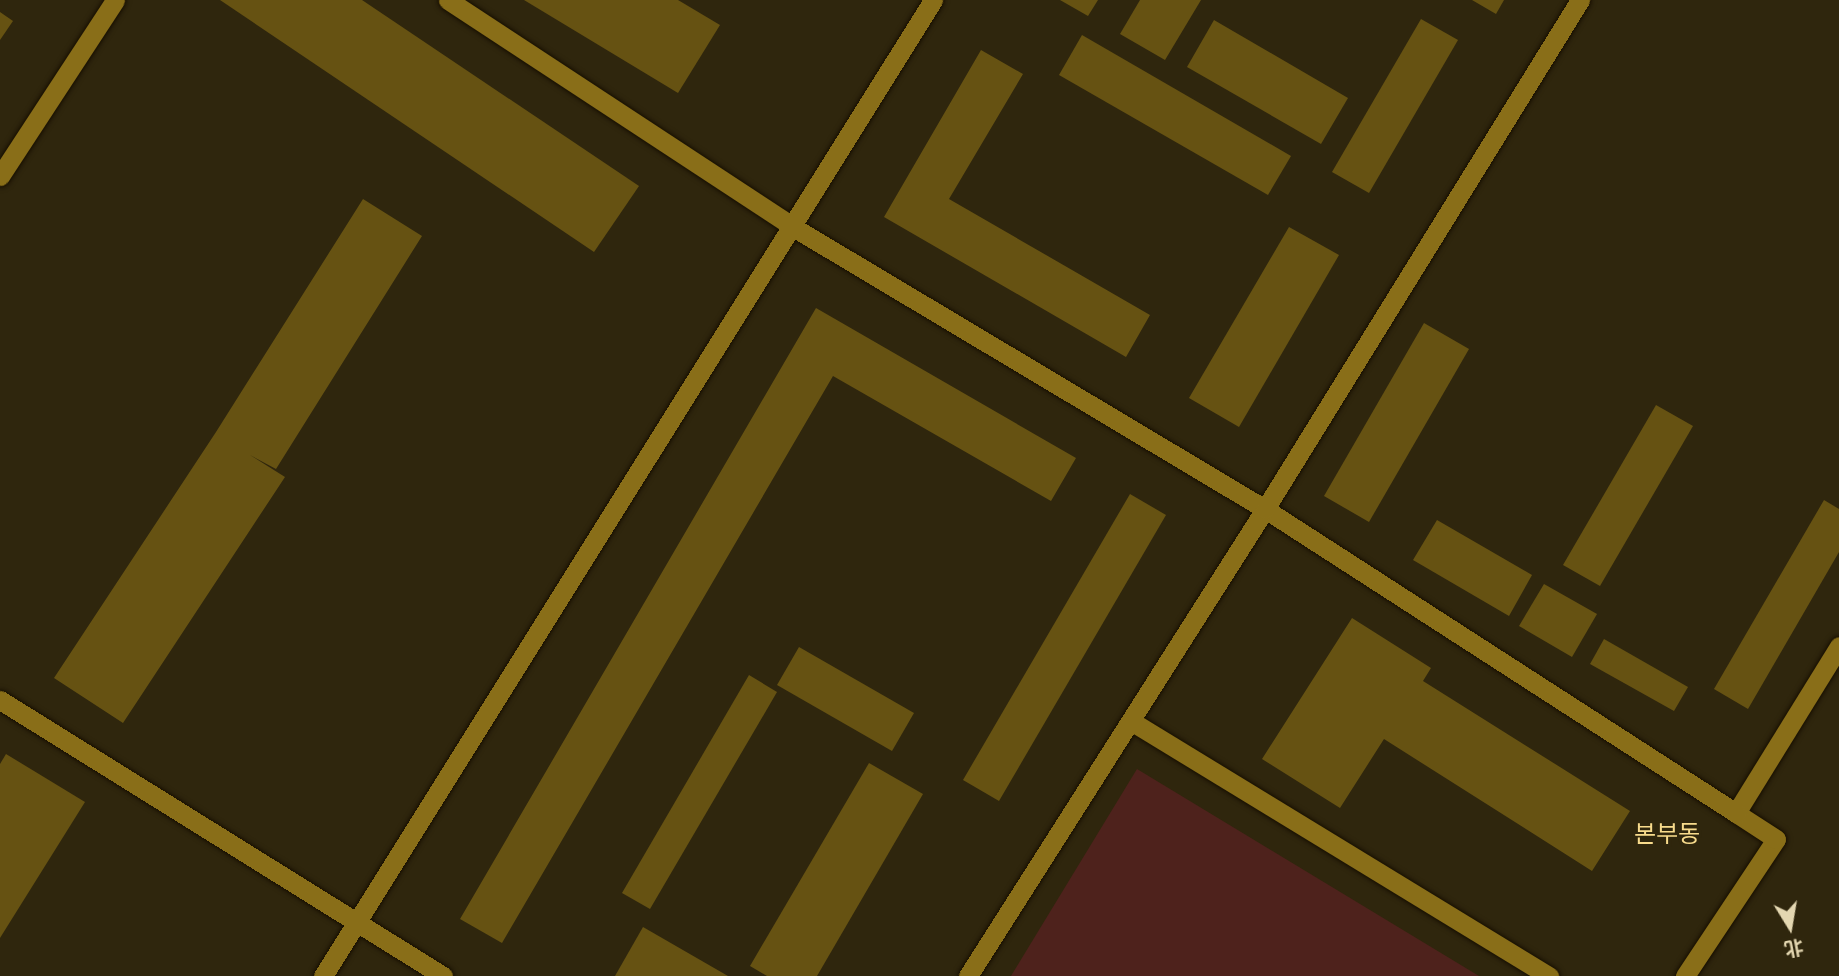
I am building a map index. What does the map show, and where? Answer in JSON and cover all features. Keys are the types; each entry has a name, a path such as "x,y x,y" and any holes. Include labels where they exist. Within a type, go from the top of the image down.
{"street":[{"path":"0,176 115,0"},
{"path":"448,0 793,227 1265,509 1776,839 1685,976"},
{"path":"323,976 933,0"},
{"path":"968,976 1265,509 1580,0"},
{"path":"1736,813 1839,646"},
{"path":"0,700 443,976"},
{"path":"1131,721 1549,976"}],"shaded area":[{"path":"1137,769 1479,976 1011,976"}],"building":[{"path":"220,0 362,0 639,186 594,252"},
{"path":"524,0 678,0 720,25 678,93"},
{"path":"1060,0 1098,0 1088,16"},
{"path":"1140,0 1201,0 1165,60 1120,34"},
{"path":"1472,0 1504,0 1496,14"},
{"path":"0,12 13,21 0,40"},
{"path":"1421,19 1458,40 1369,193 1332,172"},
{"path":"1214,20 1348,98 1321,144 1187,67"},
{"path":"1082,35 1291,156 1268,195 1059,75"},
{"path":"981,50 1023,74 949,199 1150,315 1126,357 884,217"},
{"path":"363,199 422,236 276,469 250,455 285,477 123,723 54,678 216,432"},
{"path":"1289,227 1339,255 1239,427 1189,398"},
{"path":"816,308 1076,458 1051,501 833,376 502,943 460,919"},
{"path":"1424,323 1469,349 1369,522 1324,496"},
{"path":"1656,405 1693,426 1600,586 1563,565"},
{"path":"1130,494 1166,515 999,801 963,780"},
{"path":"1824,500 1839,509 1839,552 1748,709 1714,689"},
{"path":"1437,520 1532,575 1509,616 1413,560"},
{"path":"1544,584 1597,614 1572,657 1519,626"},
{"path":"1352,618 1431,668 1423,681 1630,811 1592,871 1384,739 1340,808 1262,759"},
{"path":"1604,639 1688,687 1674,711 1590,664"},
{"path":"799,647 914,713 892,751 777,685"},
{"path":"749,675 777,692 650,909 622,893"},
{"path":"6,754 85,802 0,938 0,764"},
{"path":"869,763 923,794 817,976 767,976 750,966"},
{"path":"643,927 728,976 615,976"}],"district":[{"name":"본부동","path":"1667,835"}]}
